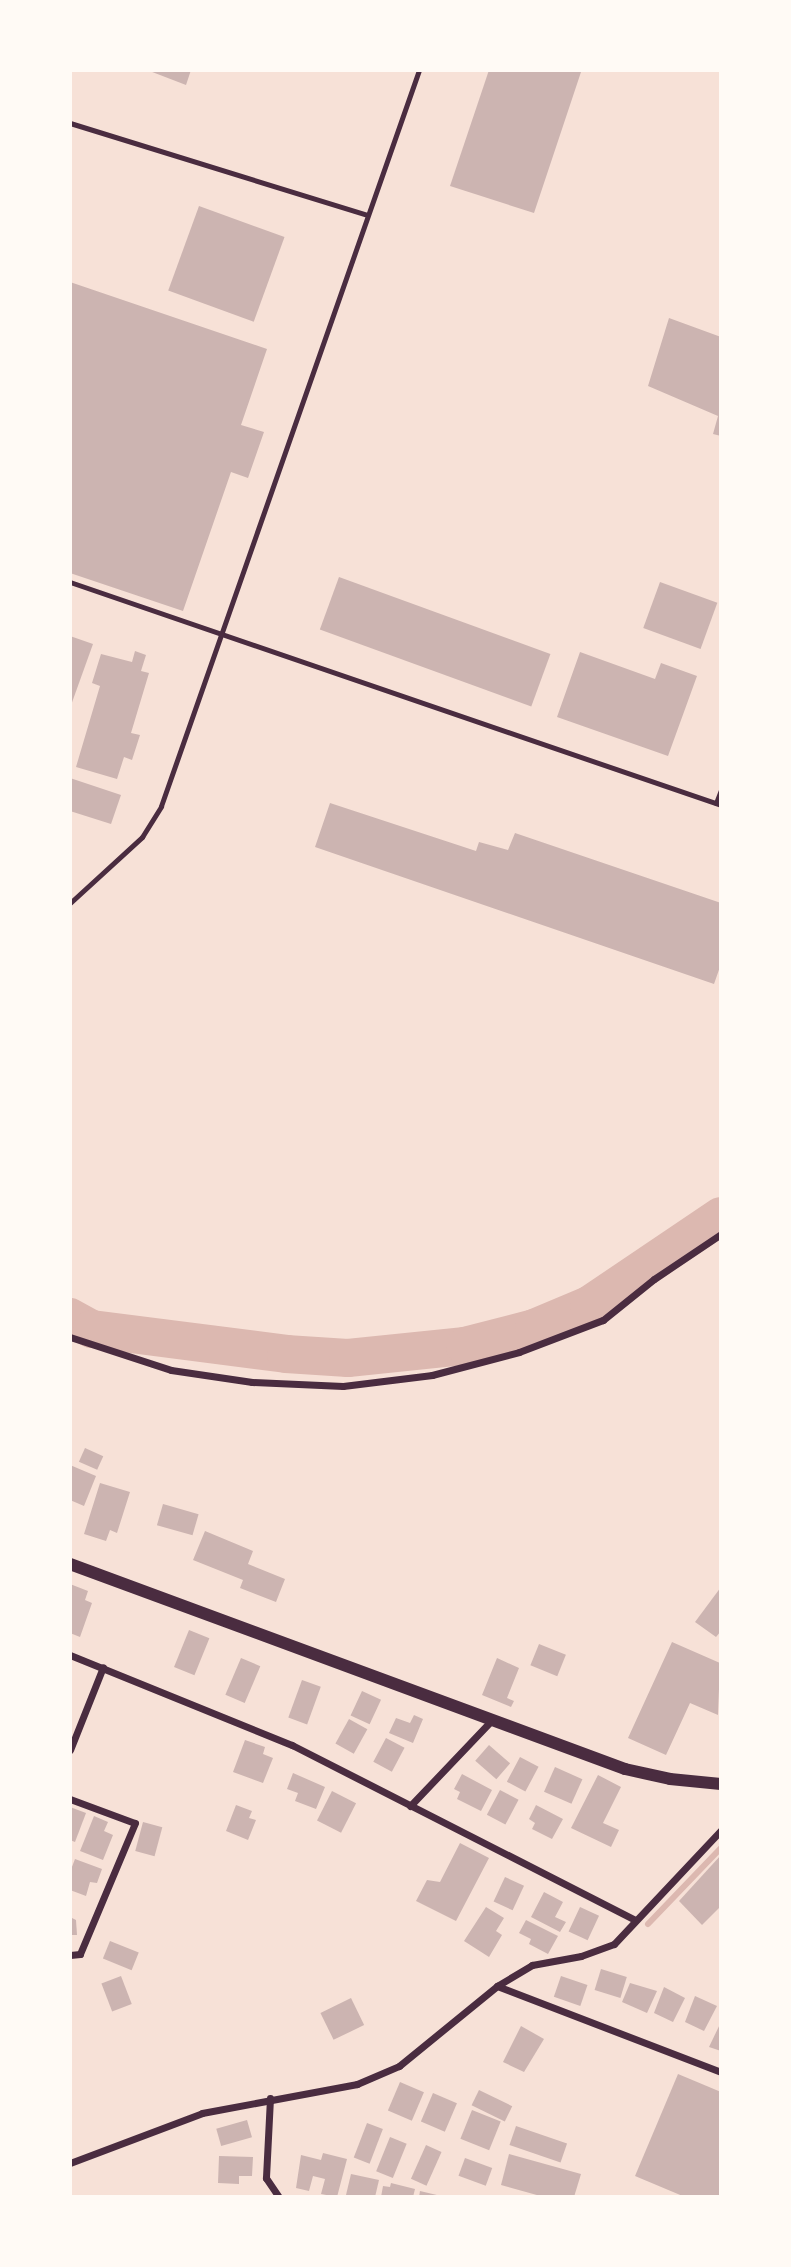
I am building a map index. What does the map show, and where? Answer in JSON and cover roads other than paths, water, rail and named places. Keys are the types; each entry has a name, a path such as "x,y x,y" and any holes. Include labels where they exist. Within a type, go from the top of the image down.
{"street":[{"path":"70,1336 171,1370 253,1382 343,1386 432,1375 519,1352 603,1320 654,1279 721,1234"},
{"path":"70,1564 625,1769 670,1779 721,1784"},
{"path":"70,1655 292,1745 635,1920"},
{"path":"70,1750 103,1667"},
{"path":"410,1806 491,1721"},
{"path":"70,1799 135,1823 80,1954 70,1955"},
{"path":"70,2163 202,2113 270,2098 357,2084 399,2066 497,1986 532,1965 580,1956 614,1944 721,1830"},
{"path":"497,1986 721,2072"},
{"path":"270,2098 266,2178 279,2197"}],"lane":[{"path":"70,903 142,837 161,806 419,70"},
{"path":"70,123 367,215"},
{"path":"70,582 718,804 721,790"}],"waterway":[{"path":"70,1317 92,1329 286,1354 348,1358 465,1346 534,1328 589,1305 721,1216"},
{"path":"648,1924 721,1848"}]}
